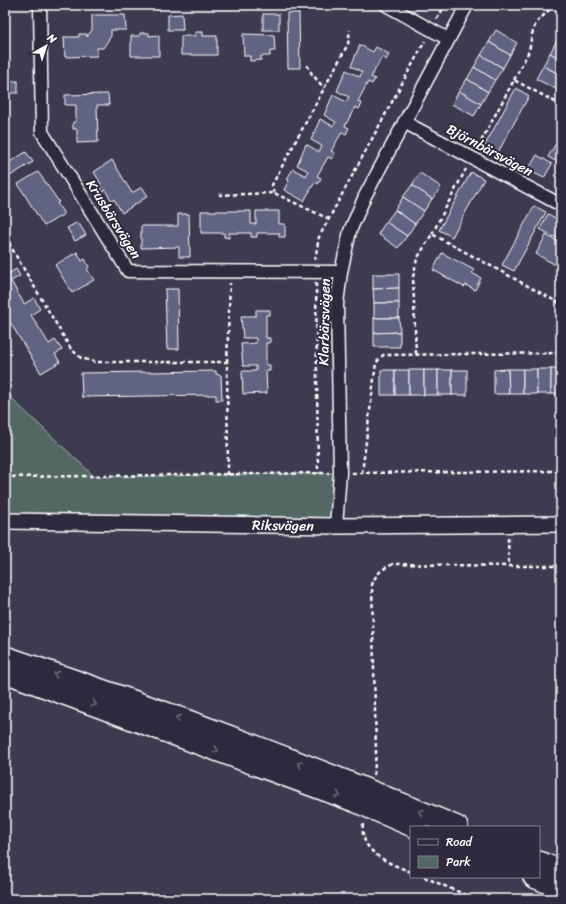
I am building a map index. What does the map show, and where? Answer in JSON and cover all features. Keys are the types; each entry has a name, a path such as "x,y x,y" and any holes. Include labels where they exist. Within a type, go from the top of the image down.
{"highway":[{"path":"5,657 88,685 361,786 455,826"},
{"path":"5,672 350,800 413,826"},
{"path":"540,862 561,871"},
{"path":"536,878 561,888"}],"street":[{"name":"Krusbärsvägen","path":"40,5 42,132 128,271 341,272"},
{"path":"386,5 448,39"},
{"name":"Klarbärsvägen","path":"336,526 340,473 337,304 341,272 350,231 365,196 467,5"},
{"name":"Björnbärsvägen","path":"404,122 561,205"},
{"name":"Riksvägen","path":"5,521 336,526 561,524"}],"path":[{"path":"416,354 413,277 417,259 432,234 529,51 532,34 536,23 554,5"},
{"path":"274,193 272,185 348,44 350,30"},
{"path":"307,65 312,74 324,88"},
{"path":"514,80 561,105"},
{"path":"219,195 274,193 329,219"},
{"path":"432,234 561,304"},
{"path":"5,237 71,349 81,358 95,362 226,362"},
{"path":"228,475 226,362 230,271"},
{"path":"362,473 376,363 383,355 561,353"},
{"path":"5,477 561,471"},
{"path":"507,525 509,566"},
{"path":"373,783 376,752 372,585 374,578 380,570 393,564 561,566"},
{"path":"363,821 364,839 371,850 385,861 410,872"},
{"path":"426,878 475,899"}],"green space":[{"path":"5,388 15,402 95,477 340,473 336,526 5,521"}],"building":[{"path":"287,13 299,13 300,68 288,68"},
{"path":"182,14 183,30 168,30 168,15"},
{"path":"263,14 279,14 279,30 263,30"},
{"path":"92,15 125,15 126,30 111,30 111,36 103,48 97,48 97,56 65,57 64,37 79,37 79,34 87,34 87,37 92,30"},
{"path":"496,30 517,43 510,55 489,42"},
{"path":"195,32 203,32 203,36 217,36 217,55 181,55 181,36 195,36"},
{"path":"140,33 149,33 149,36 159,35 159,56 131,56 131,36 140,36"},
{"path":"243,34 274,35 275,51 270,51 270,56 261,56 261,60 250,61 250,56 244,56"},
{"path":"557,40 561,42 561,59 550,53"},
{"path":"489,42 510,55 503,68 481,55"},
{"path":"360,45 373,52 376,47 389,54 386,60 382,57 371,77 375,79 372,84 368,82 358,101 362,104 359,109 355,107 345,126 349,128 346,134 342,132 331,151 335,153 332,159 328,157 317,176 321,178 318,184 315,182 304,201 284,190 289,180 287,179 293,169 306,176 308,171 297,165 306,144 319,152 322,146 311,140 320,119 333,126 336,122 324,115 333,95 346,102 349,97 337,91 346,70 360,77 362,72 351,66"},
{"path":"550,53 561,59 561,75 543,66"},
{"path":"481,55 503,68 495,80 474,67"},
{"path":"543,66 561,75 561,85 558,90 536,79"},
{"path":"474,67 495,80 488,92 467,79"},
{"path":"467,79 488,92 481,104 459,91"},
{"path":"5,81 18,81 18,93 5,93"},
{"path":"516,88 529,96 497,154 484,147"},
{"path":"459,91 481,104 474,116 452,104"},
{"path":"108,94 109,105 97,105 98,142 77,143 77,129 73,129 73,122 76,122 76,105 65,105 65,95"},
{"path":"559,138 561,140 561,164 548,157"},
{"path":"26,152 33,162 5,179 5,165"},
{"path":"537,155 552,164 544,178 528,170"},
{"path":"112,160 132,193 142,187 148,196 122,213 114,199 112,201 105,190 102,192 99,186 101,184 94,172"},
{"path":"38,172 59,202 57,203 64,214 44,226 18,184"},
{"path":"471,172 484,179 452,237 439,230"},
{"path":"420,173 441,187 432,199 412,185"},
{"path":"412,185 432,199 424,211 403,197"},
{"path":"403,197 424,211 415,224 395,210"},
{"path":"534,206 546,212 514,271 502,265"},
{"path":"395,210 415,224 407,236 386,222"},
{"path":"201,211 251,211 251,224 256,224 256,211 279,211 279,224 285,224 285,237 279,237 279,233 257,233 257,237 251,237 251,233 229,233 229,238 224,237 224,233 201,233"},
{"path":"178,214 189,214 190,257 179,257 179,247 141,248 141,226 178,226"},
{"path":"548,214 561,221 561,229 556,238 540,229"},
{"path":"78,222 86,235 75,241 67,228"},
{"path":"386,222 407,236 398,248 378,234"},
{"path":"546,235 561,243 561,268 536,254"},
{"path":"77,252 82,261 85,259 89,267 87,269 94,280 72,293 55,265"},
{"path":"442,253 474,270 472,273 481,278 475,290 466,285 464,287 433,270"},
{"path":"16,269 20,276 11,281 24,304 34,298 40,309 31,315 49,344 55,340 62,350 55,354 60,362 41,373 5,314 5,276"},
{"path":"373,274 399,274 399,288 373,289"},
{"path":"399,288 399,303 374,303 373,289"},
{"path":"165,289 178,289 179,349 167,349"},
{"path":"374,303 399,303 399,318 374,318"},
{"path":"256,310 270,310 270,315 266,315 266,338 270,338 270,343 266,343 266,365 270,365 270,371 266,371 267,393 243,394 242,371 256,371 256,366 243,366 241,344 256,343 256,338 243,338 241,316 256,316"},
{"path":"374,318 399,318 400,332 374,333"},
{"path":"400,332 400,347 374,347 374,333"},
{"path":"508,369 509,394 494,394 494,370"},
{"path":"508,369 523,369 523,394 509,394"},
{"path":"523,369 537,369 537,394 523,394"},
{"path":"537,369 551,369 551,394 537,394"},
{"path":"551,369 561,369 561,394 551,394"},
{"path":"381,370 395,370 395,395 381,395"},
{"path":"395,370 409,370 409,395 395,395"},
{"path":"409,370 424,370 424,395 409,395"},
{"path":"424,370 438,370 438,395 424,395"},
{"path":"438,370 452,370 452,395 438,395"},
{"path":"452,370 467,370 467,395 452,395"},
{"path":"216,371 216,374 221,375 222,400 216,400 216,395 82,397 81,373"}]}
